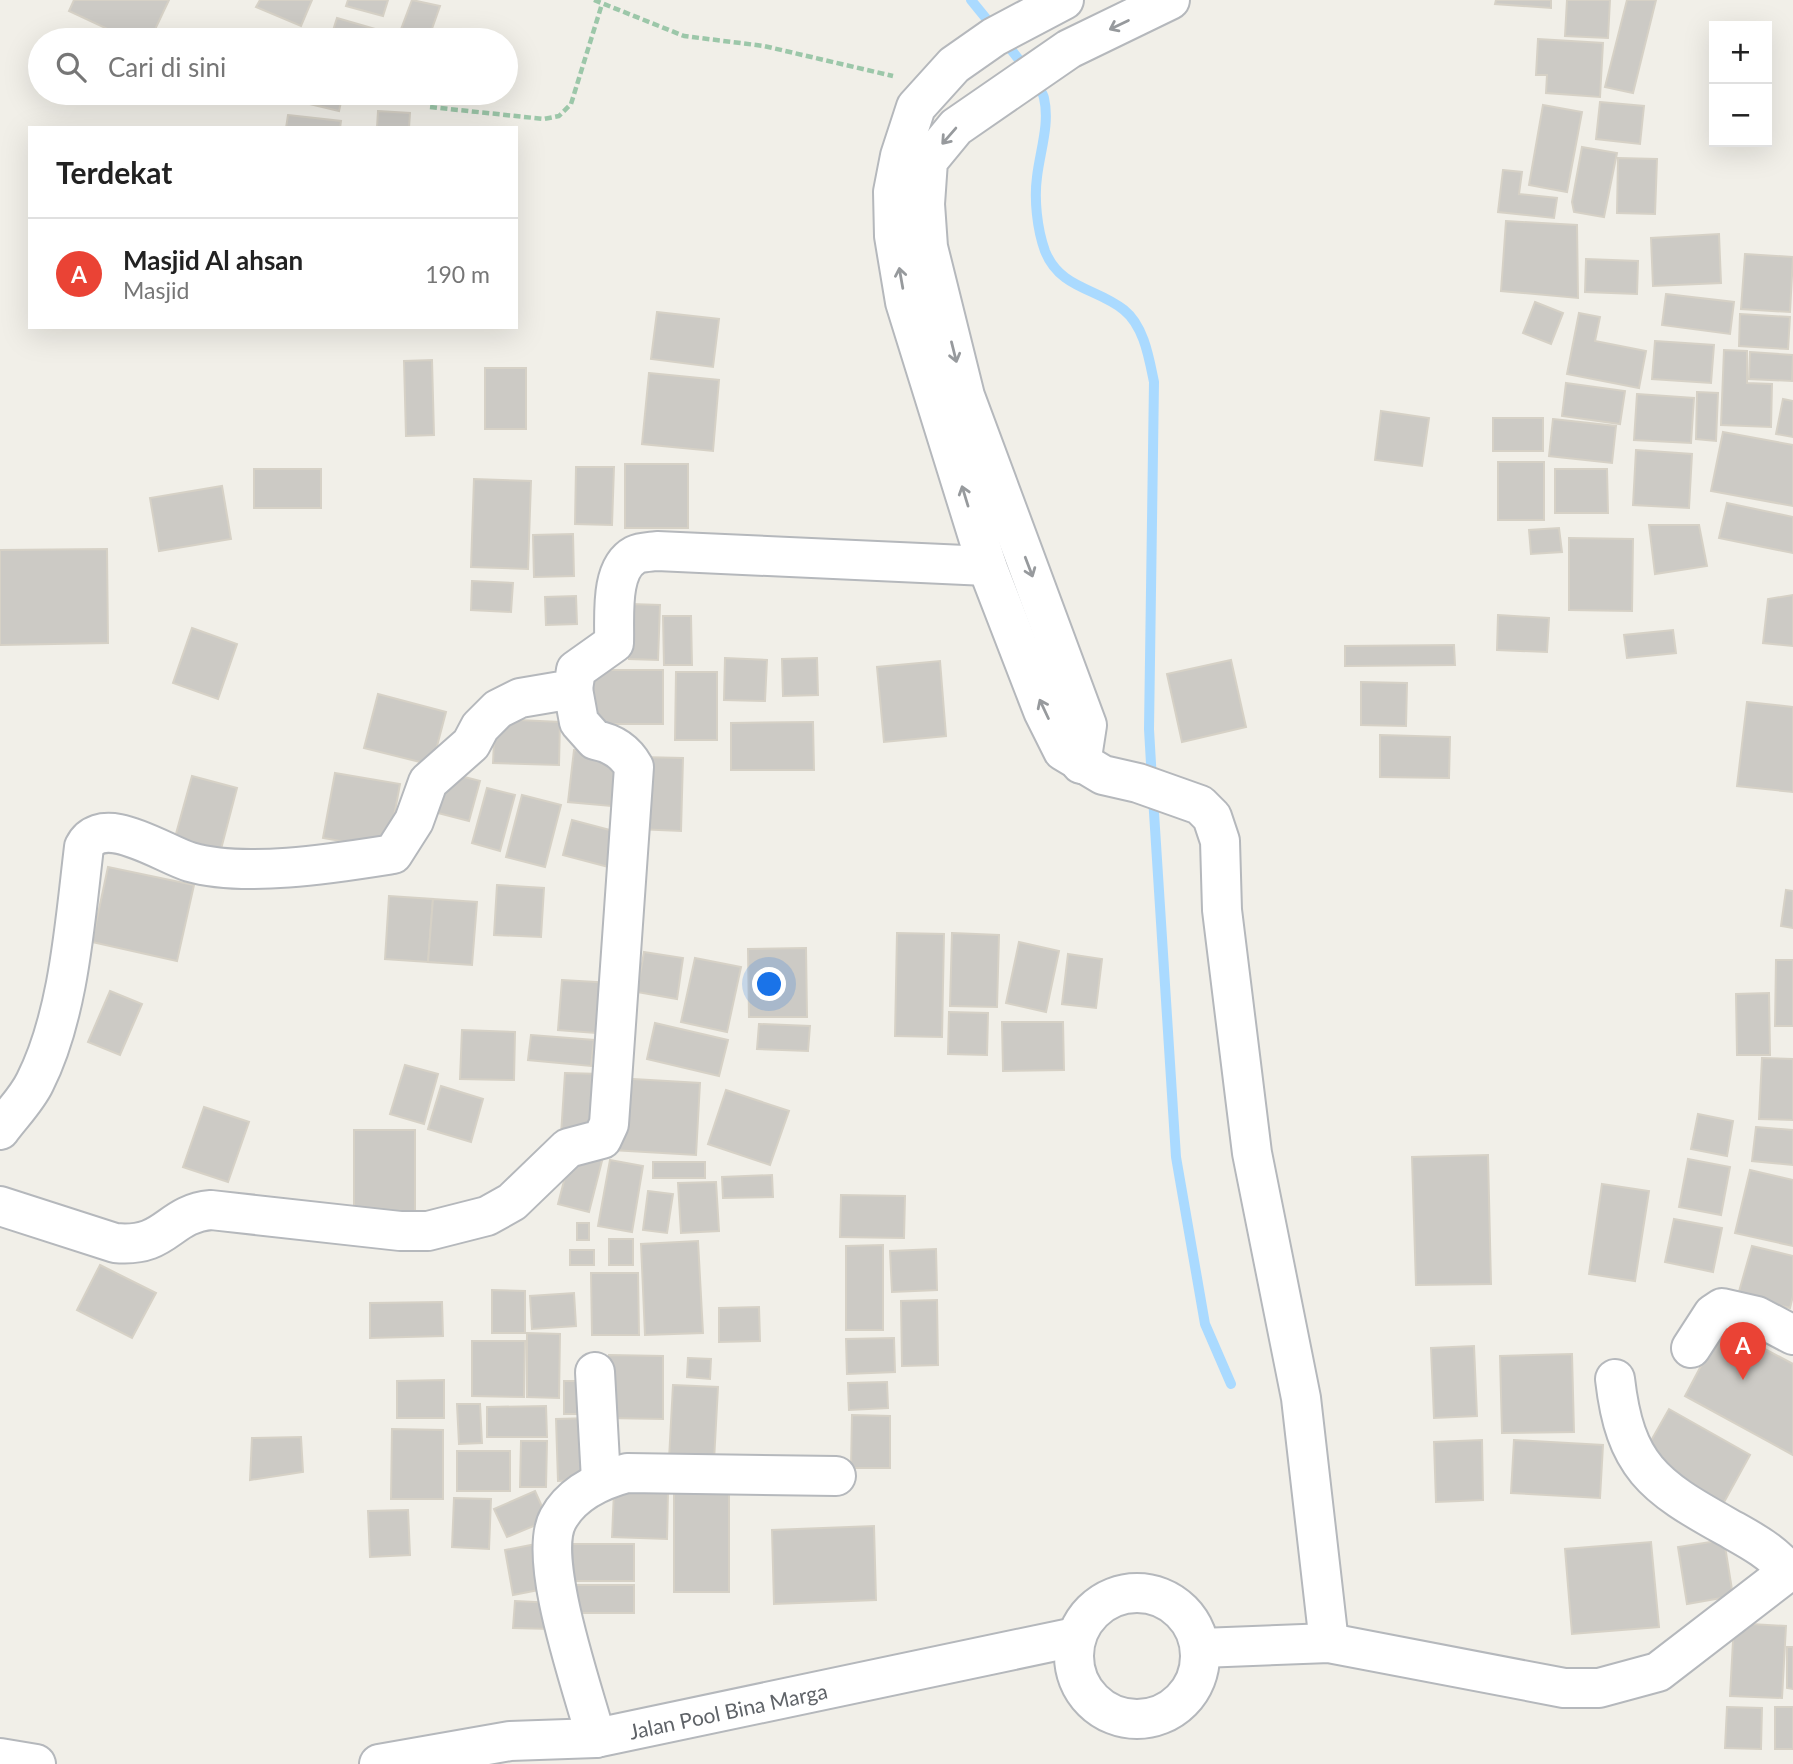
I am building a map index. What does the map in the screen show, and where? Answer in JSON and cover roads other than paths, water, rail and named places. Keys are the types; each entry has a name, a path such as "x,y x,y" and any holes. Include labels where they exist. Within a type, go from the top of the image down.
{"street":[{"path":"1064,0 980,47 935,85 916,107 900,156 893,192 894,236 905,302 987,566 1043,710 1063,751 1103,775 1138,783 1200,805 1212,817 1220,841 1222,910 1252,1153 1301,1398 1329,1643"},
{"path":"1081,764 1087,725 965,396 928,247 925,204 928,161 956,127 1069,49 1170,0"},
{"path":"980,47 1014,88"},
{"path":"0,1206 115,1243 134,1245 151,1241 185,1216 211,1210 400,1231 428,1231 487,1216 512,1202 568,1148 602,1139 609,1124 634,766 629,757 609,742 595,740 579,722 573,689 576,670 614,643 618,579 624,564 637,554 657,551 987,566"},
{"path":"0,1130 35,1083 55,1025 69,970 84,847 89,838 106,831 116,832 191,862 226,869 351,860 393,854 414,821 428,782 471,744 481,727 498,709 520,698 573,689"},
{"path":"1691,1348 1716,1310 1728,1308 1757,1316 1793,1335"},
{"path":"595,1373 601,1480"},
{"path":"1201,1648 1329,1643 1564,1688 1598,1689 1658,1672 1790,1569 1772,1552 1700,1513 1644,1470 1619,1416 1615,1379"},
{"path":"596,1738 553,1570 551,1539 558,1519 574,1499 601,1480 627,1473 660,1471 836,1476"},
{"path":"1132,1592 1152,1594 1170,1601 1185,1613 1196,1629 1201,1648 1199,1673 1188,1695 1169,1712 1144,1720 1119,1717 1097,1706 1081,1687 1073,1662 1075,1637 1084,1620 1097,1606 1114,1596 1132,1592"},
{"name":"Jalan Pool Bina Marga","path":"379,1764 518,1753 1075,1637"},
{"path":"0,1758 36,1764"}],"waterway":[{"path":"971,0 1023,65 1044,98 1045,128 1036,195 1038,224 1045,251 1052,264 1069,281 1113,303 1131,317 1141,333 1150,363 1154,382 1149,729 1152,781"},
{"path":"1153,797 1176,1157 1205,1324 1231,1384"}],"place":[{"name":"Masjid Al ahsan","path":"1743,1380"}]}
